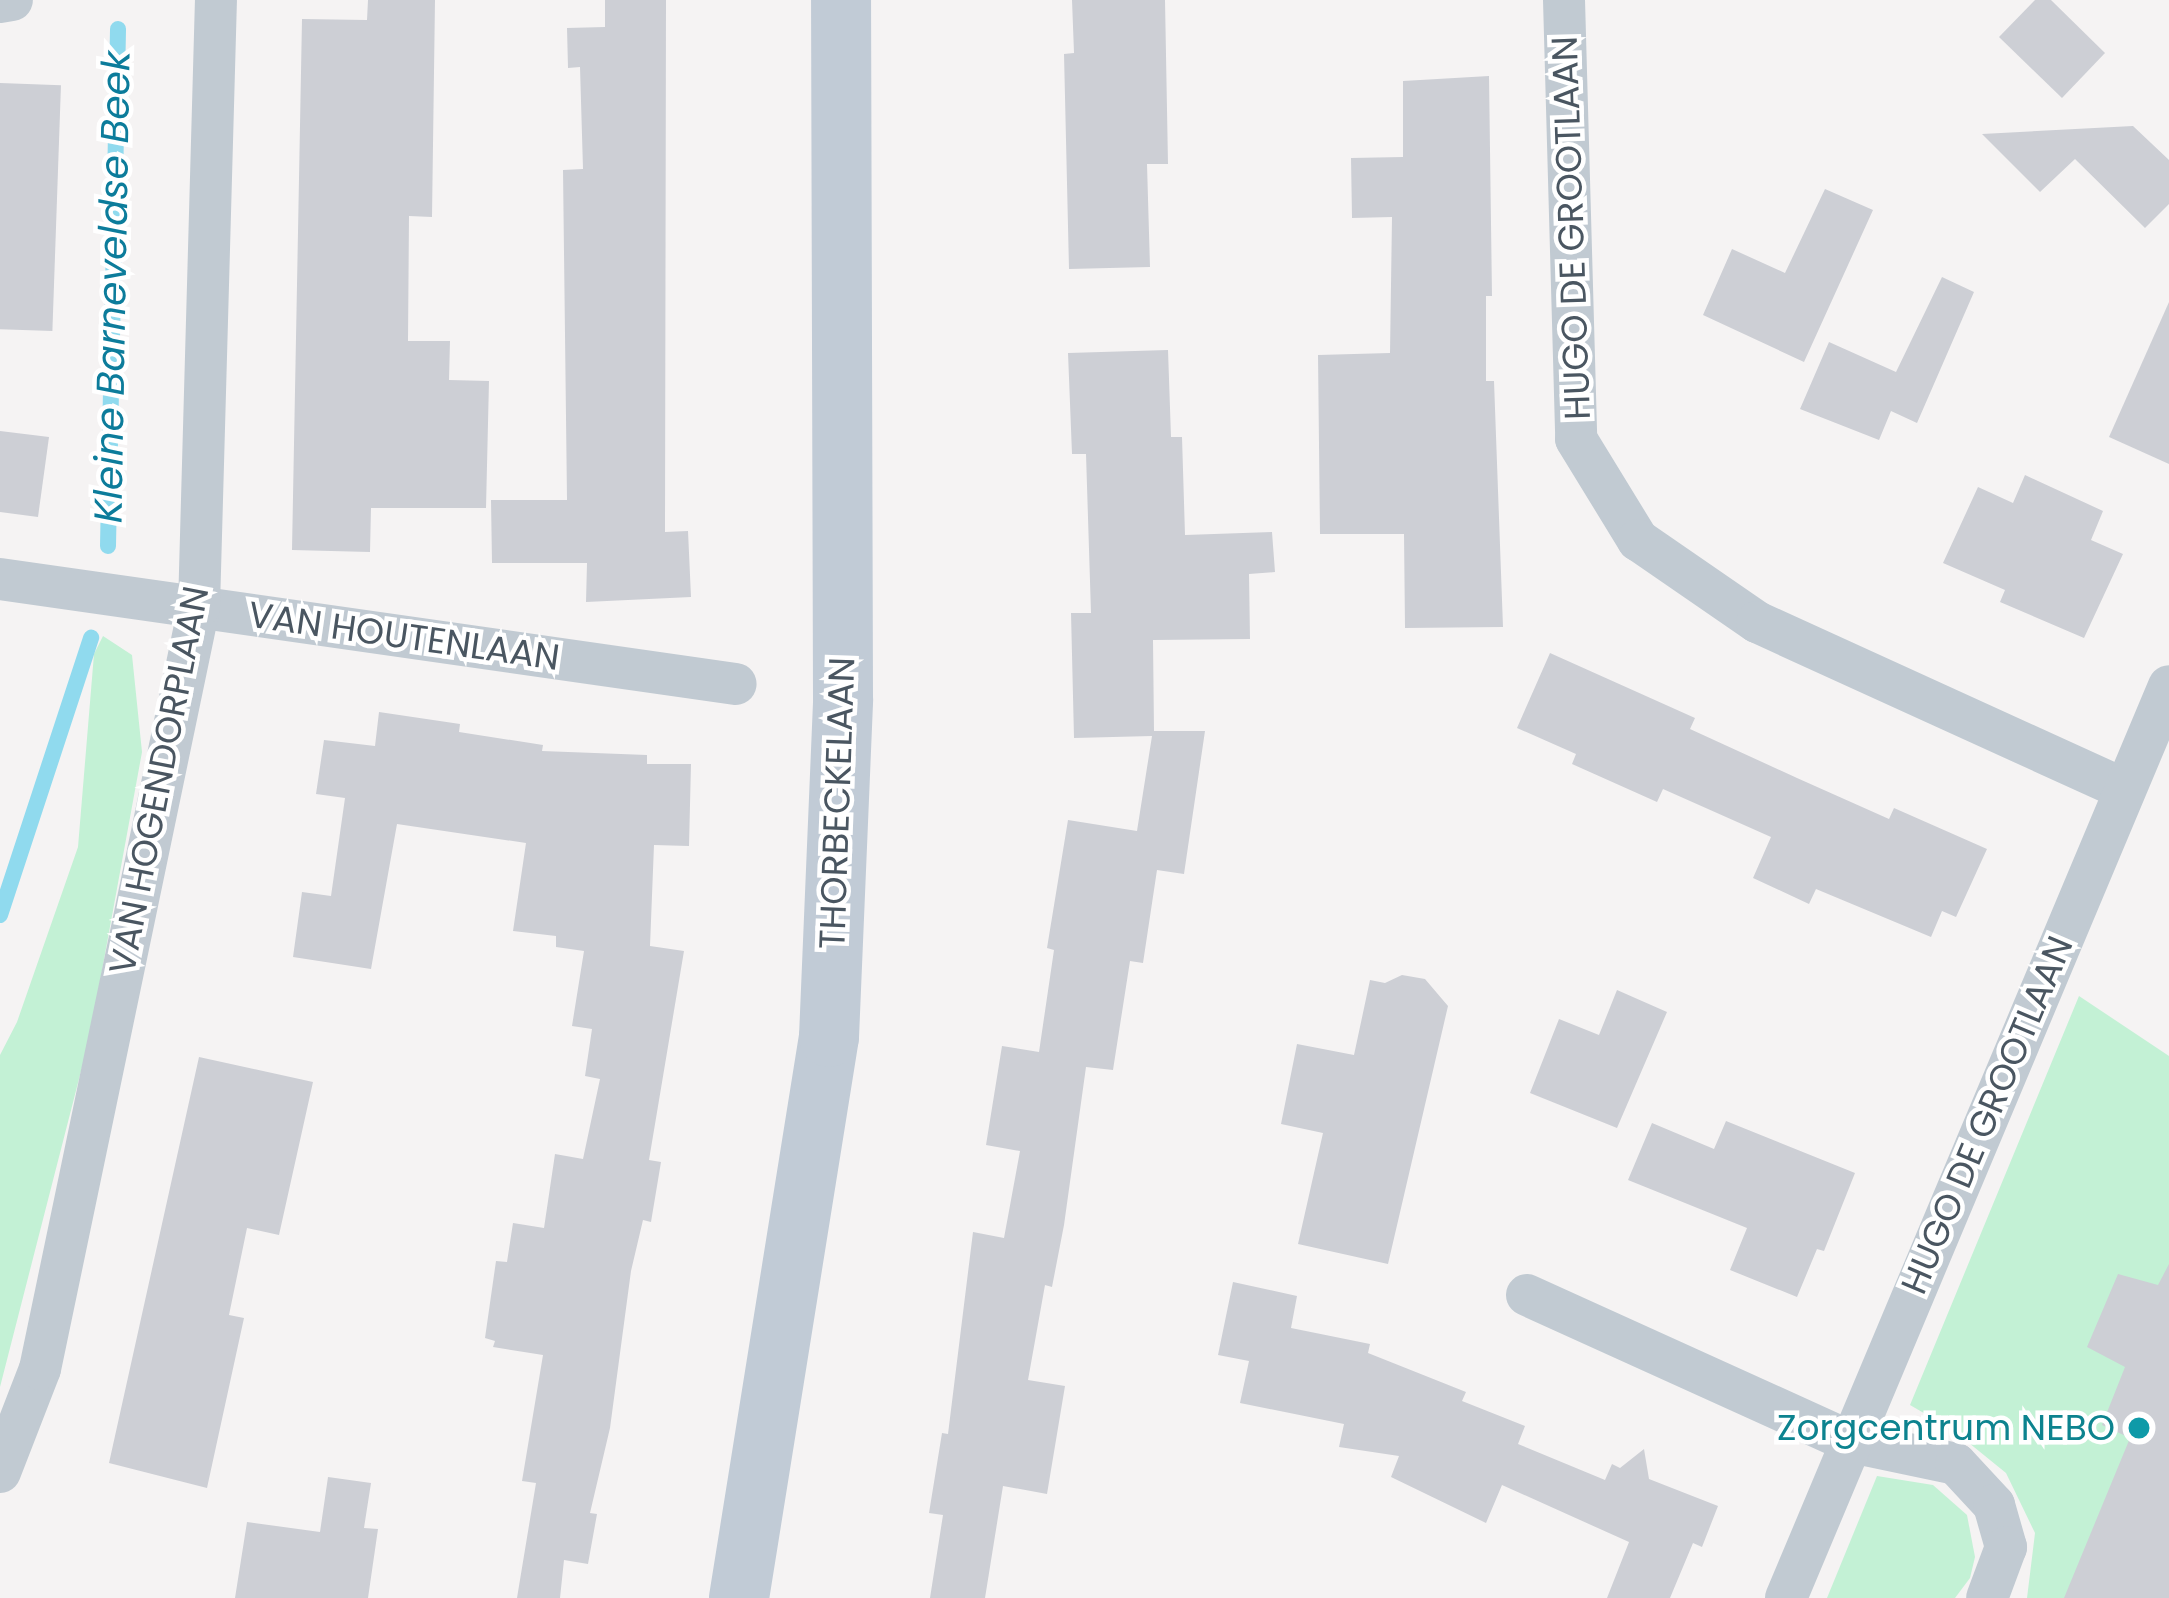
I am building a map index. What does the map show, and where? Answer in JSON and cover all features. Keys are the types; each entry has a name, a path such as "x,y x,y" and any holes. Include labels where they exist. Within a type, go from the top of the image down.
{"main road":[{"name":"THORBECKELAAN","path":"739,1598 829,1037 843,700 841,0"}],"street":[{"path":"0,2 12,0"},
{"name":"VAN HOGENDORPLAAN","path":"0,1472 40,1369 199,607 216,0"},
{"name":"HUGO DE GROOTLAAN","path":"1564,0 1576,439 1638,540 1756,622 2123,789"},
{"name":"VAN HOUTENLAAN","path":"0,579 736,684"},
{"name":"HUGO DE GROOTLAAN","path":"1786,1598 2169,686"},
{"path":"1527,1295 1851,1442 1956,1464 1994,1505 2006,1547 1987,1598"}],"green space":[{"path":"103,636 132,655 142,752 90,1036 0,1387 0,1055 17,1022 78,847 94,654"},
{"path":"2079,996 2169,1056 2169,1292 2140,1437 2071,1598 2027,1598 2035,1533 2006,1473 1953,1430 1910,1405"},
{"path":"1877,1476 1933,1485 1967,1515 1975,1557 1970,1578 1955,1598 1827,1598"}],"building":[{"path":"368,0 435,0 432,217 409,216 408,341 450,341 449,380 489,381 486,508 371,508 370,552 292,550 302,19 367,20"},
{"path":"605,0 666,0 665,532 688,531 691,597 586,602 587,563 492,563 491,500 567,500 563,170 583,169 580,67 568,68 567,28 605,27"},
{"path":"1072,0 1165,0 1168,164 1147,164 1150,267 1069,269 1064,54 1074,53"},
{"path":"2035,0 2051,0 2105,53 2062,98 1999,37"},
{"path":"1489,76 1492,296 1486,296 1486,381 1494,381 1503,627 1405,628 1404,534 1320,534 1318,355 1390,353 1392,217 1352,218 1351,158 1403,157 1403,81"},
{"path":"0,83 61,85 52,331 0,329"},
{"path":"2133,126 2169,160 2169,204 2145,228 2075,159 2040,192 1982,134"},
{"path":"1825,189 1873,210 1804,362 1703,315 1732,249 1785,273"},
{"path":"1942,277 1974,292 1917,423 1891,411 1879,440 1800,409 1829,342 1896,372"},
{"path":"2169,302 2169,464 2109,437"},
{"path":"1168,350 1171,437 1182,437 1185,535 1272,532 1275,572 1249,574 1250,639 1153,640 1154,731 1205,731 1184,874 1157,870 1143,963 1130,961 1113,1070 1086,1067 1064,1225 1052,1287 1045,1285 1028,1380 1065,1386 1047,1494 1003,1486 985,1598 930,1598 943,1515 929,1513 942,1433 948,1434 973,1232 1004,1238 1020,1151 986,1145 1002,1046 1039,1052 1054,950 1047,948 1068,820 1137,831 1152,736 1074,738 1071,613 1091,613 1086,454 1072,454 1068,353"},
{"path":"0,431 49,437 38,517 0,512"},
{"path":"2025,475 2103,511 2091,540 2123,554 2084,638 2000,602 2005,590 1943,563 1978,487 2013,503"},
{"path":"1550,653 1695,718 1690,729 1797,778 1889,819 1894,808 1987,849 1956,917 1942,911 1931,937 1816,889 1809,904 1753,878 1771,837 1663,789 1657,802 1572,764 1576,754 1517,728"},
{"path":"379,712 460,724 459,732 543,745 542,751 647,755 647,764 691,764 689,846 654,845 650,946 684,951 649,1160 661,1162 651,1222 643,1220 631,1271 610,1428 590,1513 597,1514 588,1564 564,1560 560,1598 517,1598 536,1483 522,1481 543,1355 493,1347 495,1341 485,1338 496,1261 507,1262 513,1223 544,1228 555,1154 583,1159 600,1079 585,1076 592,1029 572,1026 584,951 556,947 556,936 513,931 526,843 397,824 371,969 293,957 302,892 331,896 345,798 316,794 324,740 375,746"},
{"path":"1402,975 1425,979 1448,1006 1388,1264 1298,1244 1323,1133 1281,1124 1297,1044 1354,1055 1370,980 1385,983"},
{"path":"1617,990 1667,1012 1617,1128 1530,1093 1559,1019 1599,1035"},
{"path":"199,1057 313,1082 279,1235 247,1228 229,1315 244,1318 207,1488 109,1463"},
{"path":"1726,1121 1855,1173 1824,1251 1817,1249 1797,1297 1730,1270 1747,1228 1628,1180 1652,1123 1714,1149"},
{"name":"Zorgcentrum NEBO","path":"2169,1264 2169,1598 2064,1598 2130,1438 2102,1425 2125,1367 2087,1347 2118,1274 2158,1285"},
{"path":"1233,1282 1297,1296 1291,1328 1370,1344 1368,1353 1466,1392 1462,1401 1525,1426 1518,1444 1605,1480 1612,1464 1620,1468 1644,1449 1649,1479 1718,1506 1702,1547 1693,1543 1670,1598 1607,1598 1629,1542 1502,1485 1486,1523 1391,1477 1399,1456 1339,1447 1344,1424 1240,1403 1249,1361 1218,1355"},
{"path":"328,1477 371,1483 364,1528 378,1529 368,1598 235,1598 247,1522 320,1532"}],"waterway":[{"name":"Kleine Barneveldse Beek","path":"108,546 118,29"},
{"name":"Kleine Barneveldse Beek","path":"0,915 91,638"}],"place":[{"name":"Zorgcentrum NEBO","path":"2139,1428"}]}
